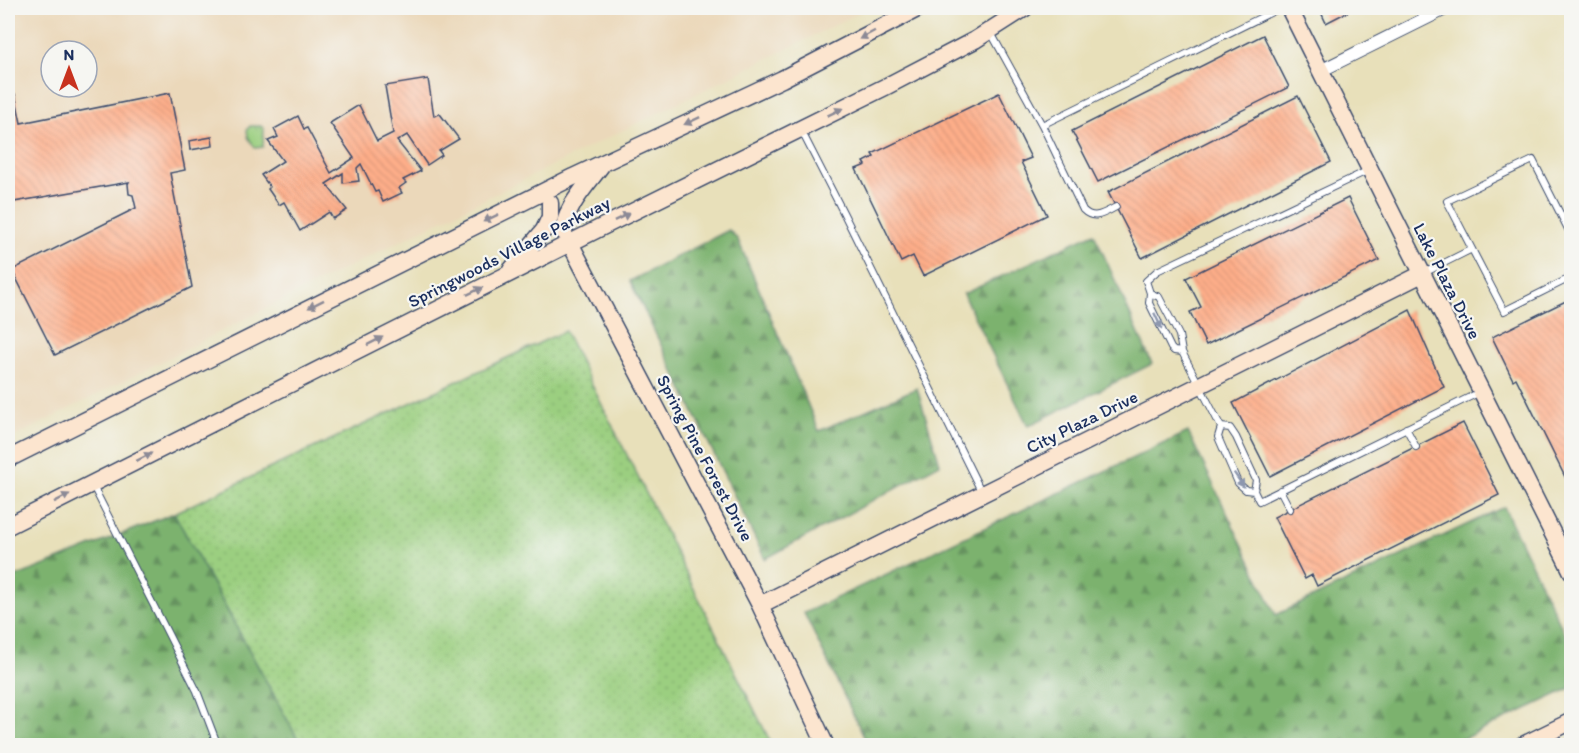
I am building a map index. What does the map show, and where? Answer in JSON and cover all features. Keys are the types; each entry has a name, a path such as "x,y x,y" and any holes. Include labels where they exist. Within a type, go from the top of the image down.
{"main road":[{"name":"Springwoods Village Parkway","path":"8,459 547,198 604,163 782,79 919,8"},
{"name":"Springwoods Village Parkway","path":"8,526 507,276 567,238 885,87 989,31 1025,8"},
{"name":"Lake Plaza Drive","path":"1289,8 1572,572"},
{"path":"567,238 564,221 604,163"},
{"path":"507,276 544,230 550,217 547,198"},
{"name":"Spring Pine Forest Drive","path":"567,238 760,604 826,746"},
{"name":"City Plaza Drive","path":"760,604 1422,274"},
{"path":"1521,746 1572,722"}],"street":[{"path":"1320,70 1447,8"},
{"name":"Spring Pine Forest Drive","path":"547,198 567,238"}],"lane":[{"path":"1042,125 1280,8"},
{"path":"989,31 1042,125 1083,210 1088,215 1097,216 1116,207"},
{"path":"800,129 982,493"},
{"path":"1572,237 1533,160 1447,201 1504,311 1572,278"},
{"path":"1182,352 1171,348 1149,303 1150,293 1146,281 1157,271 1370,170"},
{"path":"1422,274 1472,249"},
{"path":"1150,293 1159,297 1179,335 1182,352 1221,427 1218,437 1238,483 1246,490 1254,491"},
{"path":"1221,427 1230,428 1236,437 1256,480 1254,491 1259,501 1481,392"},
{"path":"1406,428 1416,447"},
{"path":"92,484 198,691 218,746"},
{"path":"1280,490 1290,509"}],"shaded area":[{"path":"8,8 869,8 296,293 8,440"}],"green space":[{"path":"250,126 261,126 264,129 263,147 255,148 248,137 247,130"},
{"path":"729,230 738,240 819,431 917,388 940,464 765,559 630,281"},
{"path":"1094,233 1152,364 1028,426 963,294"},
{"path":"565,331 772,745 301,745 174,513"},
{"path":"1188,432 1276,615 1504,507 1571,647 1571,688 1450,745 868,745 804,613"},
{"path":"174,513 301,745 8,746 8,580"}],"building":[{"path":"1319,8 1355,8 1326,23"},
{"path":"1263,35 1289,87 1098,182 1072,131"},
{"path":"428,79 434,116 440,114 459,139 439,151 442,155 427,165 407,135 397,141 421,171 403,180 406,183 399,188 402,193 383,202 378,191 375,192 361,164 357,168 359,181 343,183 343,173 326,184 347,210 333,219 329,212 300,231 284,202 279,205 261,175 283,161 268,141 278,137 274,129 298,116 331,173 354,158 330,123 359,105 377,141 393,133 385,86"},
{"path":"170,93 185,170 170,173 192,287 55,355 12,270 136,208 133,195 129,194 129,182 8,203 8,96 15,94 21,123"},
{"path":"999,93 1031,158 1021,162 1047,215 923,276 913,256 901,262 856,169 866,165 864,162 874,157 872,154"},
{"path":"1298,96 1331,162 1142,258 1108,192"},
{"path":"212,137 213,146 190,150 189,141"},
{"path":"1348,198 1379,260 1206,345 1190,312 1201,307 1186,278"},
{"path":"1572,298 1572,491 1516,378 1513,380 1492,337"},
{"path":"1410,310 1444,387 1270,476 1233,403"},
{"path":"1463,423 1499,495 1317,586 1312,575 1305,579 1274,517"}]}
